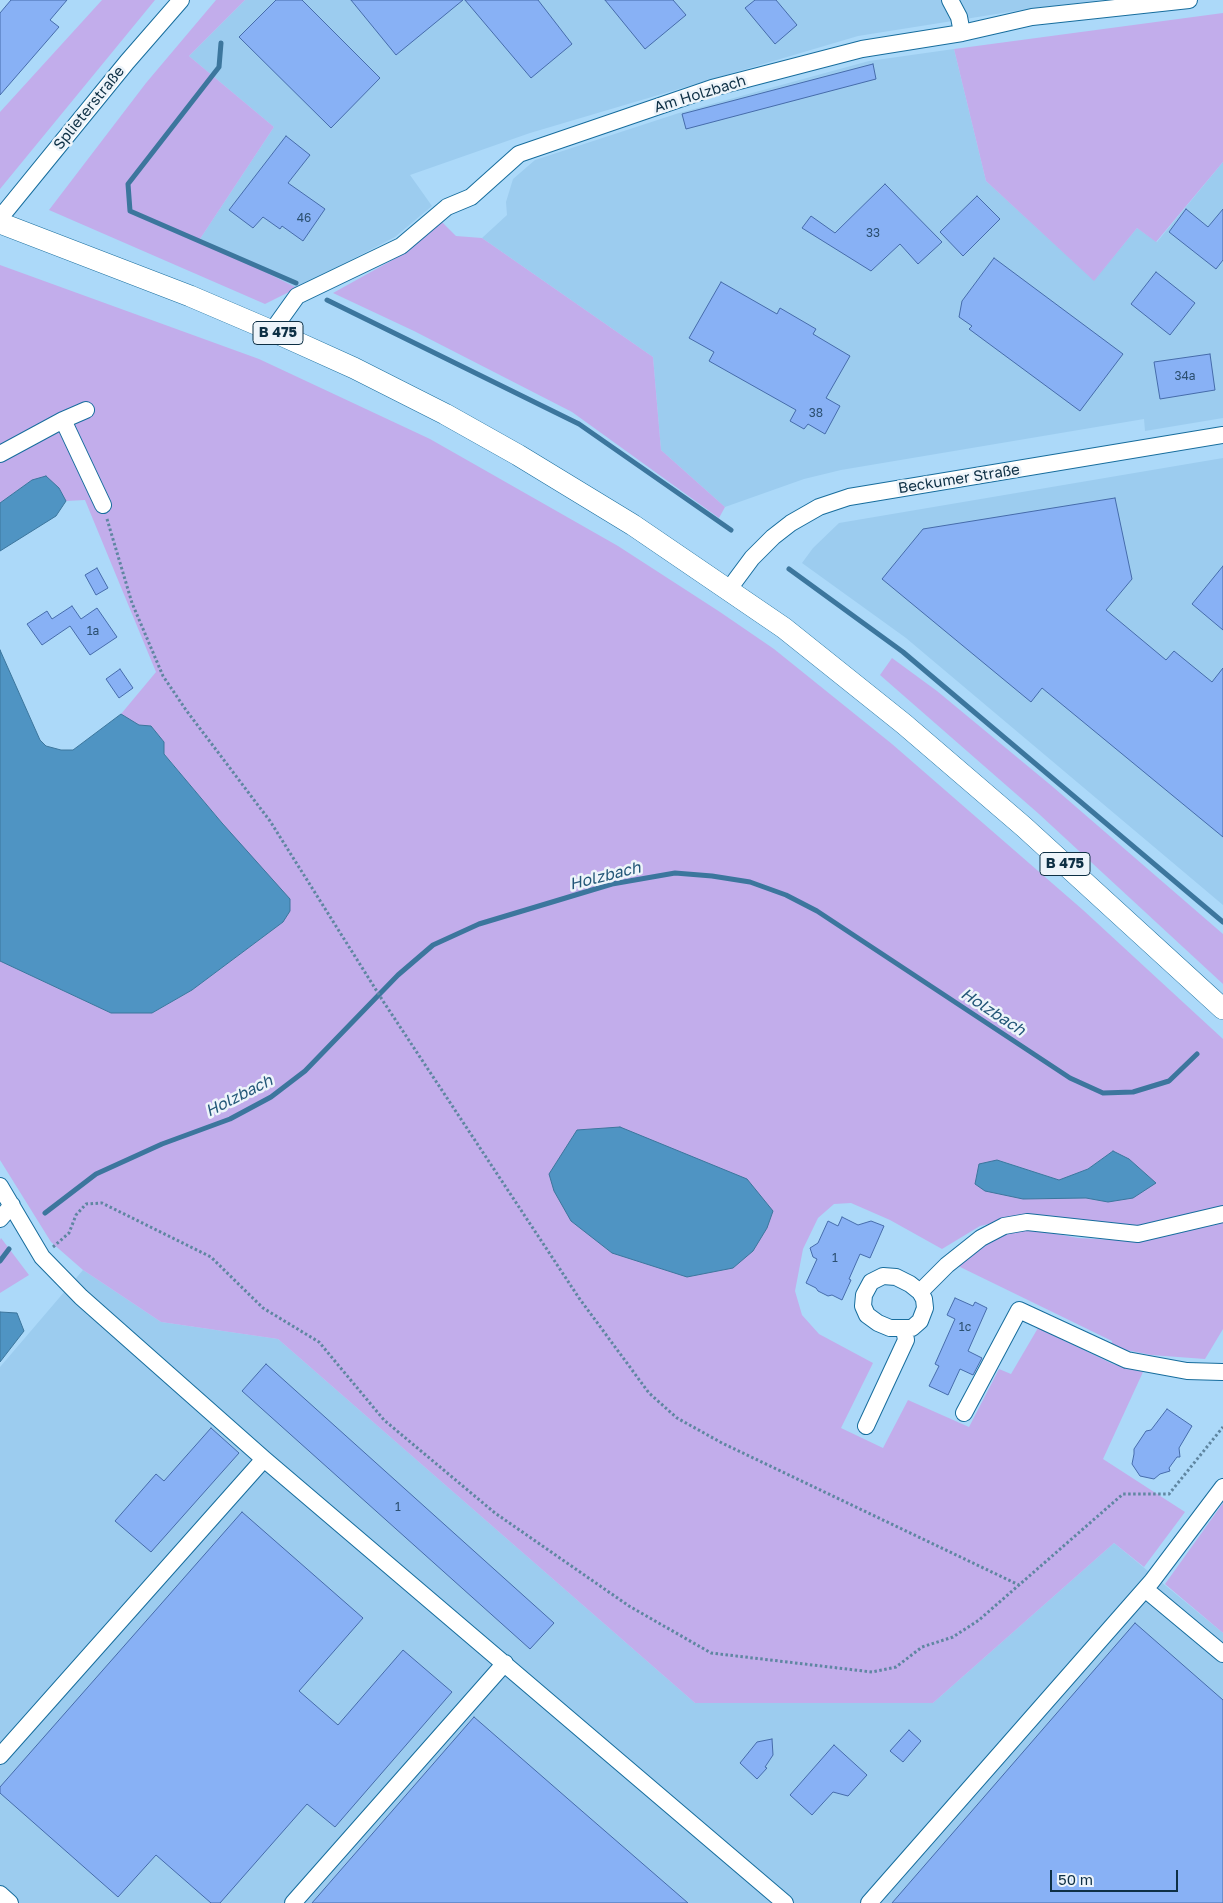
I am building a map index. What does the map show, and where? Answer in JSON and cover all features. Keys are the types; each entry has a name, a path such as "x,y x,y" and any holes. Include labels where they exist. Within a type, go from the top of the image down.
{"main road":[{"name":"B 475","path":"0,223 190,296 272,330 354,368 462,423 633,525 784,628 904,724 1024,827 1223,1009"}],"street":[{"name":"Splieterstraße","path":"0,218 127,62 181,0"},
{"path":"950,0 959,17 962,33"},
{"name":"Am Holzbach","path":"272,330 297,296 401,246 448,207 472,197 519,154 712,88 862,49 962,33 1032,17 1189,0"},
{"path":"0,454 63,420 86,410"},
{"path":"63,420 103,505"},
{"name":"Beckumer Straße","path":"728,589 752,558 773,537 791,523 819,507 849,497 1223,435"},
{"path":"0,1186 42,1257 81,1297 264,1459 785,1903"},
{"path":"0,1219 12,1205"},
{"path":"920,1292 947,1265 974,1243 1004,1226 1027,1222 1138,1234 1223,1214"},
{"path":"882,1276 896,1278 910,1284 920,1292 924,1299 925,1308 920,1321 912,1328 890,1328 878,1323 867,1315 863,1306 864,1295 871,1282 882,1276"},
{"path":"964,1413 1018,1310 1127,1360 1187,1371 1223,1372"},
{"path":"866,1426 906,1340 904,1329"},
{"path":"0,1756 264,1459"},
{"path":"869,1903 1148,1585 1223,1487"},
{"path":"1148,1585 1223,1654"},
{"path":"293,1903 505,1663"},
{"path":"0,1894 10,1903"}],"path":[{"path":"103,505 132,602 163,676 186,710 270,821 383,1001 579,1298 649,1393 676,1418 722,1443 1019,1585"},
{"path":"42,1257 69,1233 76,1215 86,1204 102,1203 211,1257 263,1308 319,1342 384,1420 494,1513 629,1606 711,1653 872,1672 896,1667 922,1647 953,1637 979,1620 1123,1494 1169,1494 1223,1427"}],"shaded area":[{"path":"102,0 155,0 0,189 0,112"},
{"path":"216,0 245,0 189,56 274,127 200,239 297,288 265,304 49,210 146,83"},
{"path":"245,0 1103,0 1028,9 858,36 530,133 410,175 432,206 395,237 297,288 200,239 274,127 189,56"},
{"path":"1223,13 1223,162 1156,242 1137,228 1094,281 986,181 954,49"},
{"path":"954,49 986,181 1094,280 1137,228 1157,242 1223,162 1223,418 1145,431 1144,419 841,470 804,479 725,507 661,450 653,357 482,238 507,215 506,202 513,179 535,160 679,113 869,61"},
{"path":"442,222 456,236 482,238 653,357 661,450 725,507 719,518 572,412 414,331 333,293 405,253"},
{"path":"0,265 259,359 430,439 618,546 774,649 892,744 1083,910 1223,1039 1223,1329 1205,1359 1151,1355 1111,1347 1112,1341 956,1265 1004,1232 1030,1229 1078,1238 1114,1240 1145,1237 1135,1226 1024,1216 980,1226 942,1249 890,1220 851,1203 834,1204 818,1218 803,1249 795,1291 802,1315 819,1334 873,1363 841,1428 883,1448 908,1400 969,1427 999,1369 1011,1374 1038,1328 1113,1364 1143,1372 1103,1459 1185,1512 1144,1567 1114,1543 933,1703 695,1703 278,1339 161,1322 83,1270 51,1242 0,1160 0,961 111,1013 152,1013 192,990 283,922 222,823 164,754 164,742 121,714 156,672 85,500 66,501 59,488 32,480 0,503","holes":["1113,1151 1108,1202 1087,1198 1023,1199 998,1160 1059,1180 1088,1169"]},
{"path":"1223,458 1223,905 906,638 802,563 813,548 839,523"},
{"path":"46,476 59,488 66,501 56,516 0,551 0,503 32,480"},
{"path":"0,650 40,740 46,746 61,750 73,750 121,714 139,725 151,726 164,742 164,754 290,899 290,911 283,922 192,990 152,1013 111,1013 0,961"},
{"path":"892,658 937,691 1053,787 1223,934 1223,984 1039,814 880,675"},
{"path":"620,1127 747,1179 773,1211 767,1228 753,1251 733,1268 687,1277 612,1253 571,1221 554,1191 549,1174 577,1130"},
{"path":"1113,1151 1129,1159 1156,1183 1133,1198 1108,1202 1086,1198 1023,1199 985,1191 975,1184 979,1164 997,1160 1059,1180 1088,1169"},
{"path":"1,1238 29,1275 0,1293 0,1240"},
{"path":"83,1270 161,1322 278,1339 695,1703 933,1703 1114,1543 1223,1633 1223,1903 0,1903 0,1367"},
{"path":"0,1312 17,1313 24,1331 0,1362"},
{"path":"1223,1503 1223,1633 1165,1584"}],"building":[{"path":"11,0 67,0 50,20 59,27 0,95 0,13"},
{"path":"276,0 302,0 380,78 331,128 239,37"},
{"path":"351,0 463,0 396,55"},
{"path":"465,0 538,0 572,44 531,78"},
{"path":"605,0 673,0 686,15 645,49"},
{"path":"755,0 776,0 797,25 775,44 745,8"},
{"path":"873,64 876,79 686,129 682,114"},
{"path":"286,136 310,155 288,183 325,209 303,241 282,226 280,229 263,217 253,228 229,210"},
{"path":"885,184 942,242 918,264 900,244 871,271 802,228 811,216 835,233"},
{"path":"977,196 1000,219 963,256 940,232"},
{"path":"1186,209 1208,227 1223,209 1223,260 1216,269 1169,232"},
{"path":"994,258 1123,354 1080,411 969,329 972,326 959,317 962,301"},
{"path":"1156,272 1195,303 1170,335 1131,304"},
{"path":"721,282 777,314 780,308 816,329 813,334 850,356 826,398 840,406 825,434 808,424 804,429 790,421 796,410 709,361 714,352 689,338"},
{"path":"1210,354 1215,390 1160,399 1154,362"},
{"path":"1115,498 1132,579 1106,610 1166,660 1174,651 1212,682 1223,668 1223,837 1042,688 1031,702 882,579 923,529"},
{"path":"1223,566 1223,630 1192,604"},
{"path":"97,568 108,588 96,595 85,575"},
{"path":"72,606 81,619 97,608 117,637 90,655 70,626 42,645 27,624 47,611 52,619"},
{"path":"120,669 133,688 119,698 106,679"},
{"path":"842,1217 858,1225 871,1221 884,1226 870,1258 860,1254 842,1300 832,1295 828,1296 806,1283 817,1259 813,1257 810,1248 818,1243 828,1221 838,1226"},
{"path":"955,1298 973,1306 975,1302 987,1308 968,1351 982,1358 973,1375 960,1369 948,1395 929,1386 939,1366 935,1364 955,1319 947,1315"},
{"path":"266,1364 554,1623 530,1649 242,1391"},
{"path":"1167,1409 1192,1426 1179,1448 1180,1457 1177,1457 1169,1468 1170,1471 1160,1474 1154,1479 1140,1476 1132,1464 1134,1449 1146,1431 1151,1430"},
{"path":"211,1428 239,1453 151,1552 115,1521 156,1474 164,1481"},
{"path":"242,1512 363,1618 299,1691 338,1725 403,1650 452,1692 335,1827 307,1804 220,1903 211,1903 156,1855 118,1897 0,1793 0,1787"},
{"path":"1135,1623 1223,1700 1223,1903 892,1903"},
{"path":"474,1717 575,1805 688,1903 312,1903"},
{"path":"909,1730 921,1741 903,1762 890,1751"},
{"path":"772,1739 773,1755 765,1767 767,1768 757,1779 740,1763 757,1742"},
{"path":"834,1745 867,1775 848,1796 833,1792 812,1815 790,1795"}],"waterway":[{"path":"221,43 219,67 128,184 130,211 296,283"},
{"path":"327,300 579,424 731,530"},
{"path":"789,569 903,652 1223,922"},
{"name":"Holzbach","path":"45,1213 96,1174 162,1144 230,1119 271,1097 305,1071 398,975 433,945 479,924 612,884 675,873 750,882 786,895 817,911 1070,1078 1103,1093 1133,1092 1169,1081 1197,1054"},
{"name":"Holzbach","path":"0,1261 9,1249"}]}
